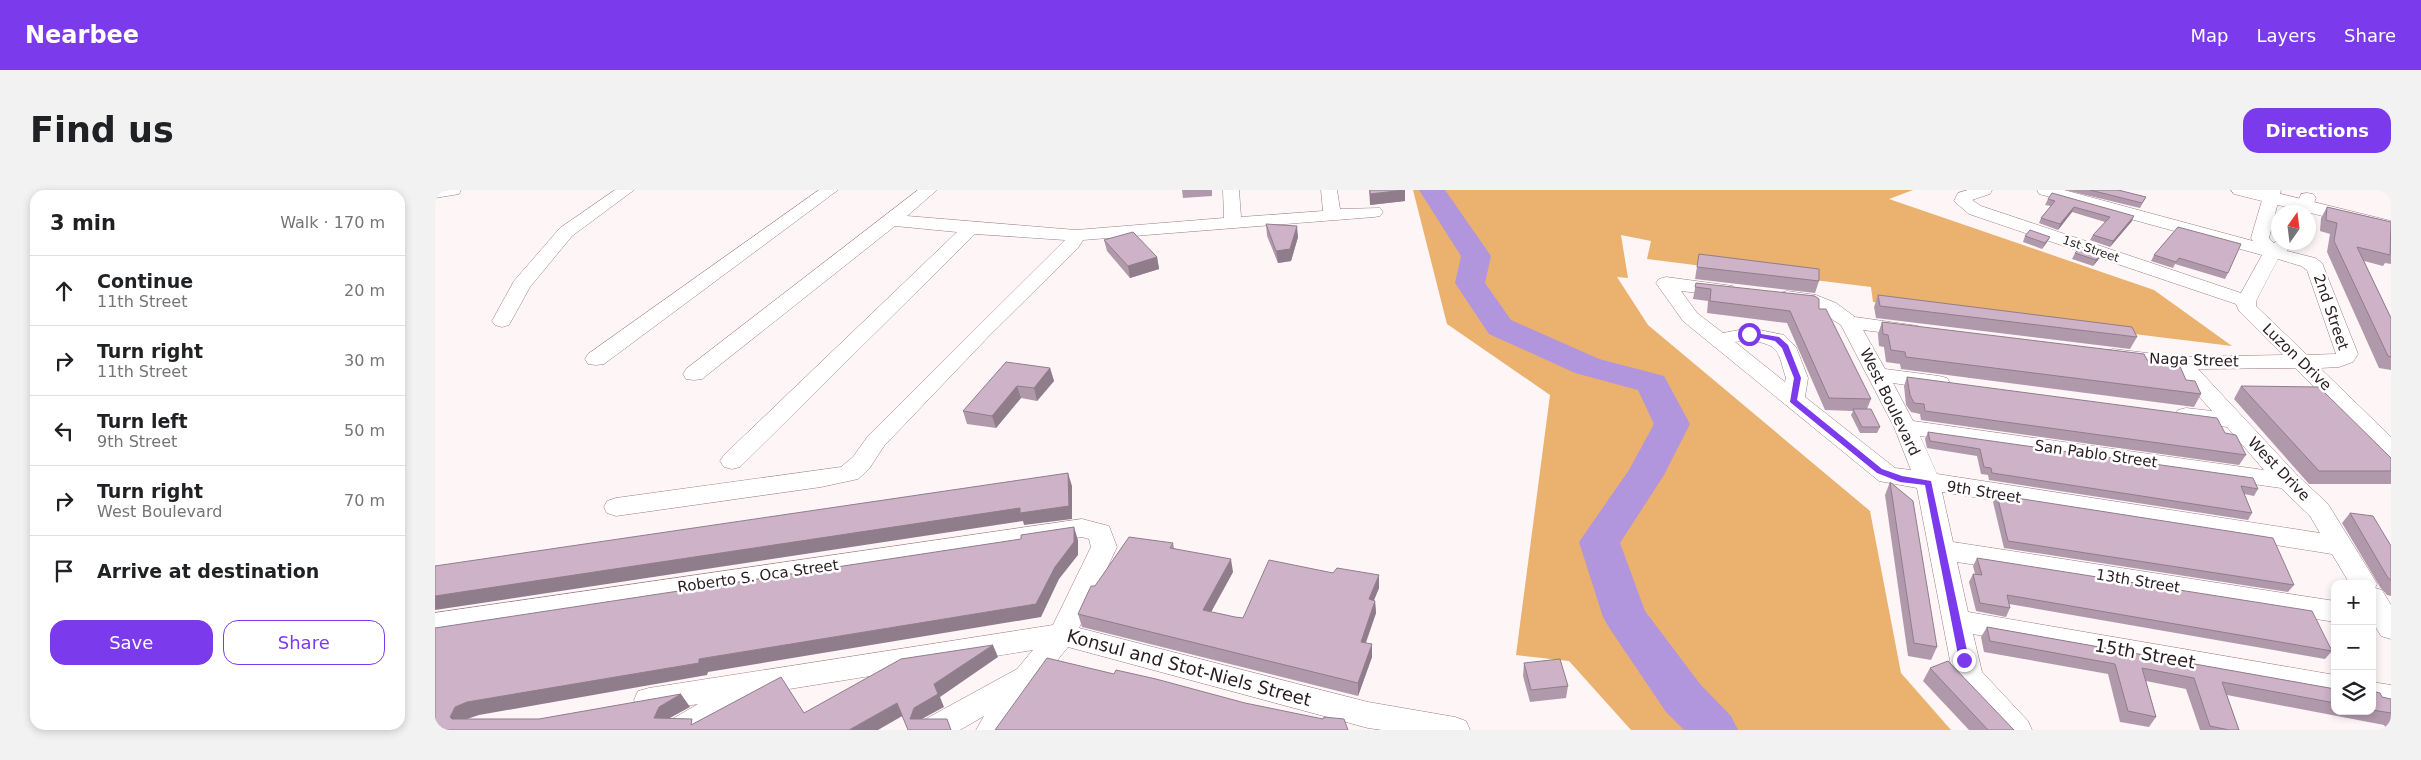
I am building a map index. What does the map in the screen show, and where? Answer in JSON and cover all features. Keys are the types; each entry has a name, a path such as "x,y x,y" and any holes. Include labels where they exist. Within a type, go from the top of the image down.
{"highway":[{"path":"2241,190 2272,193 2305,205"},
{"path":"2316,207 2391,219"},
{"path":"2316,208 2391,227"}],"street":[{"path":"435,193 453,190"},
{"path":"502,321 521,285 566,232 627,190"},
{"path":"596,359 830,190"},
{"path":"694,374 929,190"},
{"path":"1231,190 1233,223"},
{"path":"1329,190 1332,216"},
{"name":"1st Street","path":"1984,190 1963,198 1963,201 1975,210 2246,301"},
{"path":"2045,190 2271,246"},
{"path":"2271,244 2260,238 2272,193"},
{"path":"892,220 971,228 1076,235 1374,212"},
{"path":"732,461 971,228"},
{"path":"616,507 821,479 849,473 861,463 876,441 982,332 1072,244 1076,235"},
{"path":"2246,301 2277,250"},
{"name":"2nd Street","path":"2282,250 2315,267 2347,354 2346,358 2339,361 2302,362"},
{"name":"9th Street","path":"1743,292 1666,283 1690,317 1879,471 1900,479 2342,546"},
{"path":"1772,295 1816,301 1829,307 1849,322 1927,332"},
{"name":"Luzon Drive","path":"2246,301 2246,307 2391,450"},
{"name":"West Boulevard","path":"1849,322 1879,375 1905,427 1928,483 1968,676 1983,695 2017,730"},
{"path":"1719,340 1736,335 1749,334 1777,339 1785,347 1797,378 1793,400"},
{"name":"Naga Street","path":"2093,352 2181,363 2302,362"},
{"name":"West Drive","path":"2181,363 2288,481 2319,510 2363,580"},
{"path":"1879,375 1958,386"},
{"path":"2165,412 2234,422"},
{"name":"San Pablo Street","path":"1905,427 2288,481"},
{"name":"Roberto S. Oca Street","path":"435,624 1082,528 1100,532 1104,547 1062,634"},
{"name":"13th Street","path":"1941,550 2331,611"},
{"path":"2376,606 2383,622"},
{"name":"15th Street","path":"1956,620 2331,687"},
{"path":"991,730 1028,676 1062,634"},
{"name":"Konsul and Stot-Niels Street","path":"625,704 1062,634 1367,723 1455,730"},
{"path":"933,730 1028,676"},
{"path":"680,730 762,682"},
{"path":"2376,695 2391,698"}],"shaded area":[{"path":"1413,190 1913,190 1889,199 2154,290 2232,346 1873,302 1871,287 1647,259 1651,241 1621,235 1628,278 1617,277 1648,325 1870,511 1901,673 1951,730 1631,730 1569,661 1516,655 1550,395 1447,324"}],"building":[{"path":"1370,190 1405,190 1370,194"},
{"path":"2090,190 2118,190 2146,197 2142,203"},
{"path":"2052,193 2134,216 2113,241 2093,235 2110,217 2074,207 2060,224 2041,218 2055,201 2048,199"},
{"path":"2327,207 2391,222 2390,255 2357,247 2391,318 2391,357 2388,356 2334,241 2337,223 2326,220"},
{"path":"1266,224 1297,226 1290,249 1276,251"},
{"path":"2178,227 2241,244 2228,273 2179,258 2176,262 2154,255"},
{"path":"2030,230 2050,237 2045,243 2025,236"},
{"path":"1133,232 1157,257 1128,266 1104,240"},
{"path":"2081,247 2101,254 2096,260 2075,253"},
{"path":"1699,254 1819,269 1819,281 1697,267"},
{"path":"1696,283 1815,296 1819,299 1819,309 1826,309 1871,399 1829,398 1790,311 1710,301 1711,289 1695,287"},
{"path":"1878,295 2132,327 2137,337 1880,306"},
{"path":"1882,322 2144,354 2147,360 2179,364 2186,380 2195,381 2201,394 1906,357 1905,352 1891,350 1888,335 1883,334"},
{"path":"1006,362 1050,368 1034,388 1017,386 992,416 963,411"},
{"path":"1907,377 2217,418 2225,433 2236,435 2246,455 1925,411 1924,404 1914,403 1910,395"},
{"path":"2241,386 2319,387 2391,458 2391,471 2319,471"},
{"path":"1853,409 1871,409 1880,427 1862,427"},
{"path":"1928,432 2253,478 2258,489 2241,486 2252,513 1992,473 1991,468 1984,467 1980,449 1930,441"},
{"path":"1068,473 1069,506 1020,513 1020,508 435,596 435,566"},
{"path":"1890,482 1913,501 1937,647 1914,643"},
{"path":"1997,495 2273,538 2294,585 2008,541"},
{"path":"2350,513 2373,516 2391,546 2391,580 2388,578"},
{"path":"1074,527 1074,542 1055,567 1036,604 699,659 699,663 467,702 455,707 450,717 452,719 539,719 681,694 659,707 654,718 692,719 691,725 781,677 804,713 901,659 993,645 934,684 938,694 914,708 910,719 947,719 951,730 908,730 897,703 849,730 435,730 435,628 1021,539 1021,535"},
{"path":"1129,537 1173,543 1170,548 1231,559 1203,610 1235,617 1243,618 1269,560 1333,573 1337,568 1379,575 1369,599 1375,601 1361,642 1372,644 1358,683 1078,614 1091,586 1095,586"},
{"path":"1977,558 2312,611 2331,651 2007,595 2010,608 1980,603 1973,574 1982,575"},
{"path":"1987,627 2331,688 2331,702 2222,682 2239,730 2229,730 2210,726 2194,678 2142,668 2156,717 2128,711 2115,664 1990,641"},
{"path":"1047,658 1114,674 1116,670 1156,679 1245,703 1323,719 1324,717 1344,719 1348,730 995,730"},
{"path":"1560,659 1568,686 1531,690 1524,663"},
{"path":"1948,661 2014,730 1988,730 1930,668"},
{"path":"2376,692 2380,693 2382,697 2391,699 2391,713 2376,711"}],"waterway":[{"path":"1432,190 1476,256 1470,283 1500,327 1587,366 1652,383 1672,424 1645,475 1599,542 1625,617 1683,698 1714,730"}],"route":[{"path":"1749,334 1764,335 1777,339 1785,347 1797,378 1793,400 1879,471 1900,479 1928,483 1964,660"}]}
